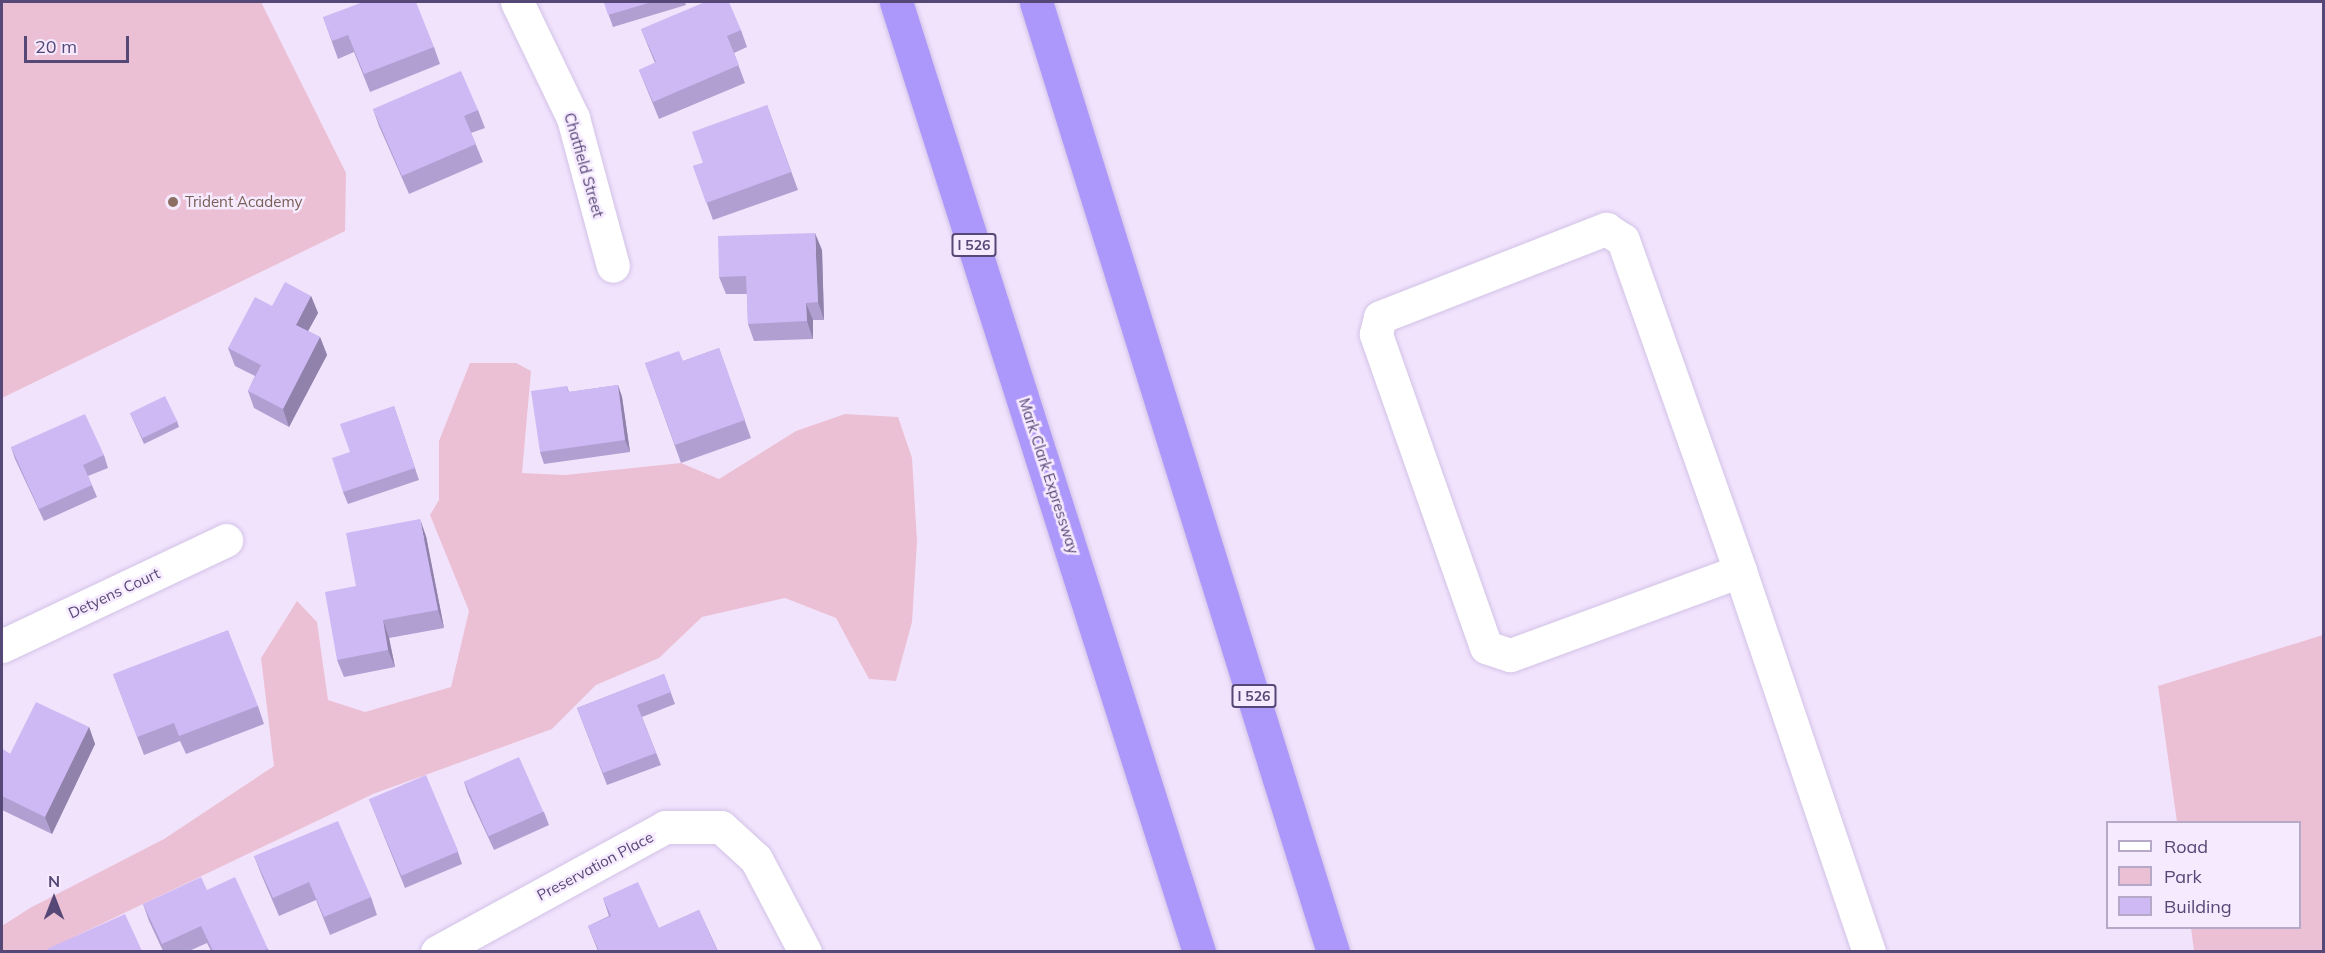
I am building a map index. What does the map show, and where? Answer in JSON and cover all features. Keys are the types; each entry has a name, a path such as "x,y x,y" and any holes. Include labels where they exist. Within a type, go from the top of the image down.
{"highway":[{"name":"Mark Clark Expressway","path":"896,2 1116,685 1199,951"},
{"name":"I 526","path":"1036,2 1333,951"},
{"path":"1116,685 1178,951"}],"street":[{"name":"Chatfield Street","path":"517,2 573,118 613,266"},
{"path":"1740,571 1510,655 1486,647 1376,334 1380,317 1606,229 1623,240 1740,571 1869,951"},
{"name":"Detyens Court","path":"2,646 226,540"},
{"name":"Preservation Place","path":"437,951 665,827 721,827 756,859 805,951"}],"green space":[{"name":"Trident Academy","path":"2,2 261,2 346,173 345,231 2,398"},
{"path":"470,363 516,363 531,371 522,473 565,475 681,463 719,479 796,431 845,414 898,417 912,458 917,541 912,622 896,681 869,679 836,618 785,598 702,617 659,658 596,685 552,729 373,794 76,936 56,951 2,952 2,926 30,908 164,839 274,766 261,658 297,601 317,622 328,700 365,712 451,687 469,611 430,515 439,500 439,441"},
{"path":"2323,635 2323,951 2194,951 2191,929 2301,929 2301,821 2177,821 2158,686"}],"building":[{"path":"363,2 416,2 434,47 364,74 348,35 332,41 323,17"},
{"path":"604,2 652,2 608,15"},
{"path":"705,2 729,2 741,30 727,36 739,65 653,102 639,70 656,62 641,29"},
{"path":"461,71 478,110 464,116 476,144 402,176 373,109"},
{"path":"767,105 791,172 706,203 693,166 703,163 692,132"},
{"path":"815,233 818,302 806,303 807,321 748,324 746,276 719,277 718,236"},
{"path":"285,282 311,296 296,325 320,337 283,409 248,391 261,365 228,348 255,297 272,306"},
{"path":"719,348 745,420 675,445 645,363 679,351 683,361"},
{"path":"618,385 625,440 540,452 531,391 567,386 568,392"},
{"path":"165,396 177,421 142,438 130,413"},
{"path":"394,406 415,468 343,492 332,458 350,452 340,424"},
{"path":"85,414 104,455 83,465 92,485 39,509 11,447"},
{"path":"420,519 438,610 383,620 388,650 337,660 325,592 356,586 346,533"},
{"path":"228,630 258,706 179,736 174,723 137,737 113,674"},
{"path":"664,674 671,692 637,705 656,753 603,773 577,708"},
{"path":"36,702 89,727 45,817 2,796 2,749 10,754"},
{"path":"519,757 543,812 489,836 464,781"},
{"path":"426,775 458,851 401,876 369,799"},
{"path":"338,821 371,897 324,917 309,882 273,898 254,856"},
{"path":"201,877 207,890 235,877 268,949 213,951 201,926 162,944 143,904"},
{"path":"638,882 659,928 699,910 717,950 599,951 588,926 611,916 603,898"},
{"path":"125,914 142,951 48,951 47,949"}],"place":[{"name":"Trident Academy","path":"173,202"}]}
